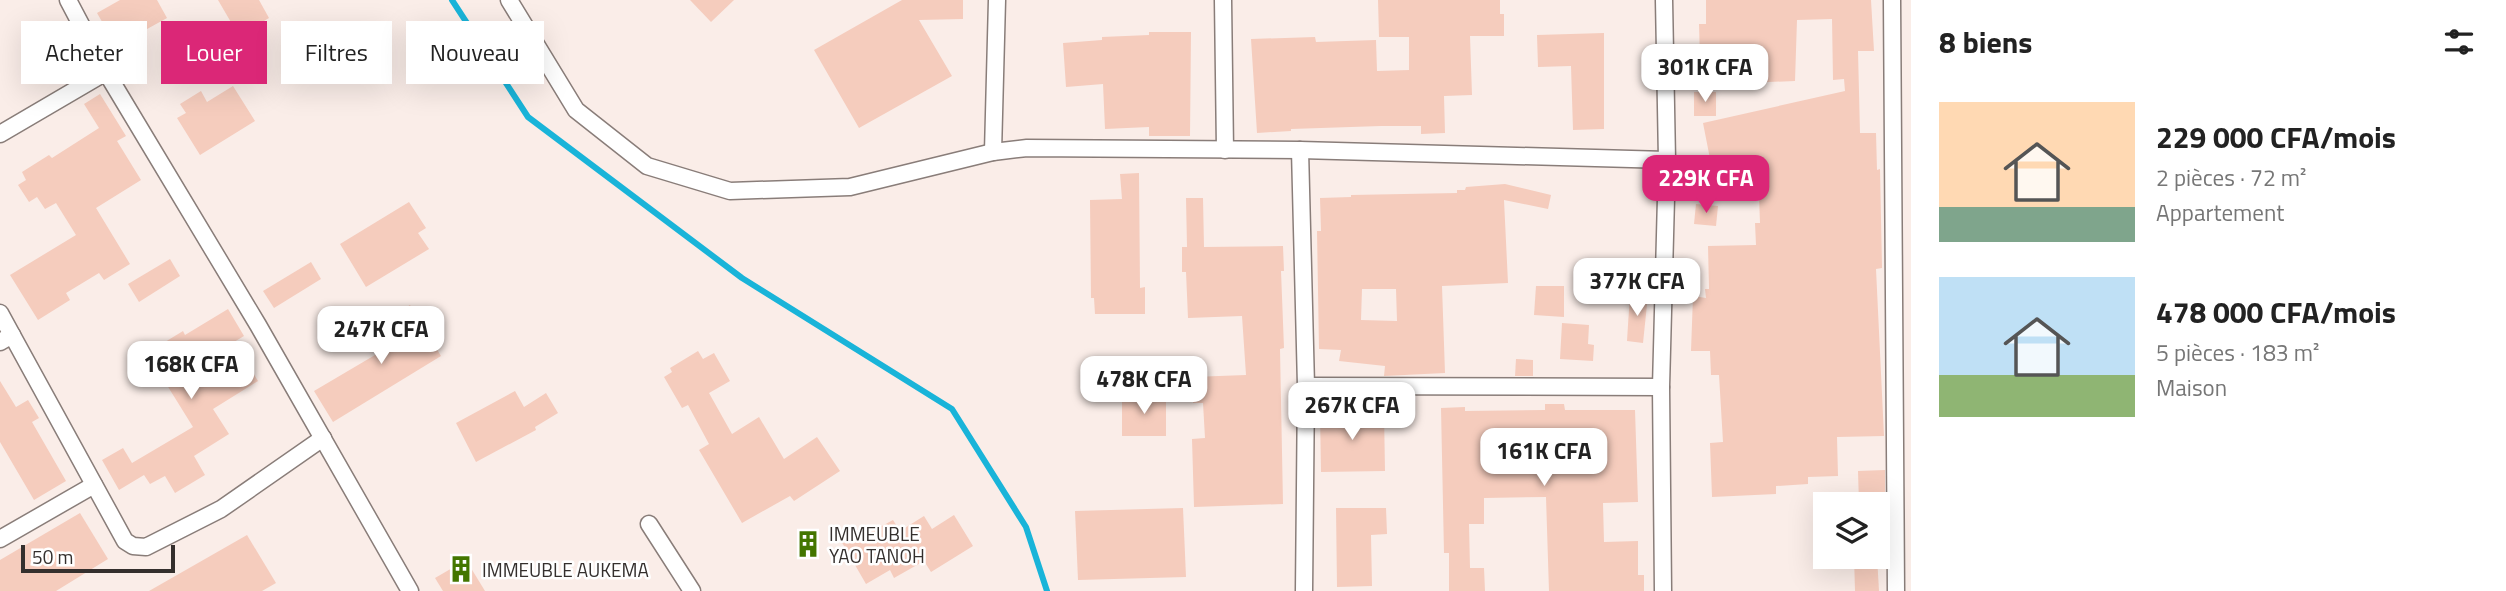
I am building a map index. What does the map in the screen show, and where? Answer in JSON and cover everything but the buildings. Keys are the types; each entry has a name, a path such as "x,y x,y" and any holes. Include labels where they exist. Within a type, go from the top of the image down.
{"street":[{"path":"68,0 79,21"},
{"path":"509,0 576,110 647,166 730,191 850,187 993,152 1027,148 1300,150 1667,160"},
{"path":"993,152 997,0"},
{"path":"1223,0 1225,150"},
{"path":"1663,591 1661,387 1667,160 1664,0"},
{"path":"1892,0 1903,157 1896,591"},
{"path":"0,134 85,84"},
{"path":"113,84 258,325 410,591"},
{"path":"1300,150 1306,386 1304,591"},
{"path":"0,313 6,339 125,541 133,546 146,547 221,509 323,438"},
{"path":"1306,386 1661,387"},
{"path":"0,539 94,485"},
{"path":"649,524 692,591"}],"waterway":[{"path":"452,0 528,117 742,278 952,409 1026,527 1047,591"}],"place":[{"name":"IMMEUBLE YAO TANOH","path":"808,544"},
{"name":"IMMEUBLE AUKEMA","path":"461,569"}]}
